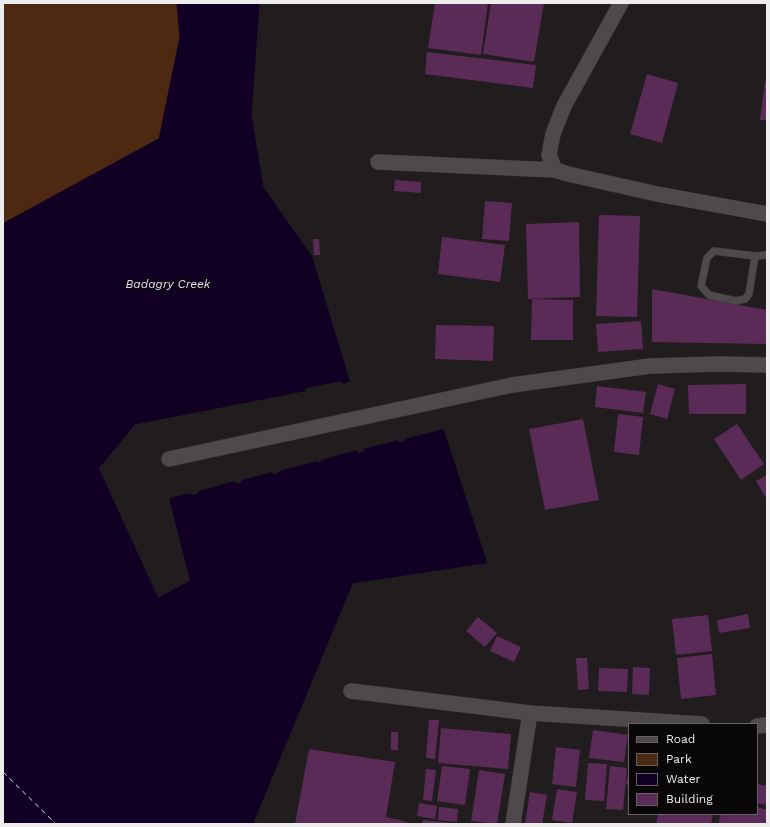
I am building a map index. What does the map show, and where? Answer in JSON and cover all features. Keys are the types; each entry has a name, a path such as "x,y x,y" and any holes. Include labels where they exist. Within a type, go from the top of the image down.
{"street":[{"path":"555,170 549,155 553,134 561,113 621,3"},
{"path":"378,162 555,170 657,194 767,214"},
{"path":"168,459 512,385 650,366 718,364 767,365"},
{"path":"351,691 530,713 686,723"},
{"path":"514,824 530,713"}],"lane":[{"path":"755,256 749,294 745,300 736,301 709,295 701,286 707,258 714,251 755,256 767,255"}],"green space":[{"path":"3,3 179,3 182,37 161,140 3,226"}],"water":[{"name":"Badagry Creek","path":"179,3 257,3 249,116 261,188 310,258 347,380 134,422 96,468 157,601 193,582 172,500 442,432 484,561 351,581 251,822 248,824 3,824 3,226 161,140 182,37"}],"building":[{"path":"435,3 488,3 481,55 428,48"},
{"path":"491,3 544,3 534,62 483,54"},
{"path":"427,52 536,65 533,88 425,74"},
{"path":"647,74 678,83 662,143 630,134"},
{"path":"765,81 767,82 767,120 760,120"},
{"path":"395,180 421,182 421,193 394,191"},
{"path":"485,201 512,203 509,241 482,239"},
{"path":"599,215 640,216 637,317 596,316"},
{"path":"579,222 580,297 528,299 526,224"},
{"path":"442,237 505,245 500,282 438,274"},
{"path":"313,239 319,239 320,255 314,255"},
{"path":"652,289 767,310 767,344 652,342"},
{"path":"532,299 573,300 573,340 531,340"},
{"path":"641,321 643,349 598,352 596,324"},
{"path":"436,325 494,326 493,361 435,359"},
{"path":"658,384 675,389 667,419 650,414"},
{"path":"746,384 746,414 689,414 688,385"},
{"path":"597,386 646,392 643,413 595,407"},
{"path":"618,414 643,417 639,455 614,452"},
{"path":"583,419 599,500 545,510 529,429"},
{"path":"737,424 764,464 741,480 714,439"},
{"path":"767,475 767,500 756,481"},
{"path":"748,614 750,628 719,633 717,620"},
{"path":"708,615 712,651 676,655 672,619"},
{"path":"478,617 497,633 485,647 466,631"},
{"path":"497,636 521,647 514,662 490,651"},
{"path":"712,654 716,695 681,699 677,658"},
{"path":"576,658 587,658 589,689 578,690"},
{"path":"633,667 650,668 649,695 632,694"},
{"path":"599,668 628,669 627,692 598,691"},
{"path":"429,720 439,720 435,759 426,758"},
{"path":"441,728 511,734 508,769 438,763"},
{"path":"593,730 628,735 624,762 589,758"},
{"path":"391,732 398,732 398,750 391,750"},
{"path":"556,747 580,750 576,787 552,784"},
{"path":"309,749 395,762 386,817 407,822 407,824 295,824"},
{"path":"588,763 607,764 604,801 585,800"},
{"path":"442,766 470,769 465,805 437,801"},
{"path":"610,766 627,768 623,810 606,809"},
{"path":"426,769 436,770 432,801 423,800"},
{"path":"479,770 505,774 497,824 471,821"},
{"path":"758,784 767,786 767,805 758,803"},
{"path":"557,789 577,792 572,823 552,820"},
{"path":"530,792 547,795 542,824 525,823"},
{"path":"419,803 437,806 435,819 417,816"},
{"path":"439,807 458,809 457,822 438,820"},
{"path":"758,807 767,810 767,824 718,824 721,815 758,815"},
{"path":"658,815 713,815 711,824 656,824"},
{"path":"423,820 452,823 452,824 422,824"}],"waterway":[{"path":"3,226 161,140 182,37 179,3"},
{"path":"257,3 249,116 261,188 310,258 347,380 344,381"},
{"path":"190,496 172,500 193,582 157,601 96,468 134,422 303,389"},
{"path":"248,824 251,822 351,581 484,561 442,432 407,441"},
{"path":"366,451 397,443"},
{"path":"323,462 356,453"},
{"path":"281,473 316,464"},
{"path":"244,482 271,475"},
{"path":"201,493 234,484"}],"ferry route":[{"path":"3,772 56,824"}]}
